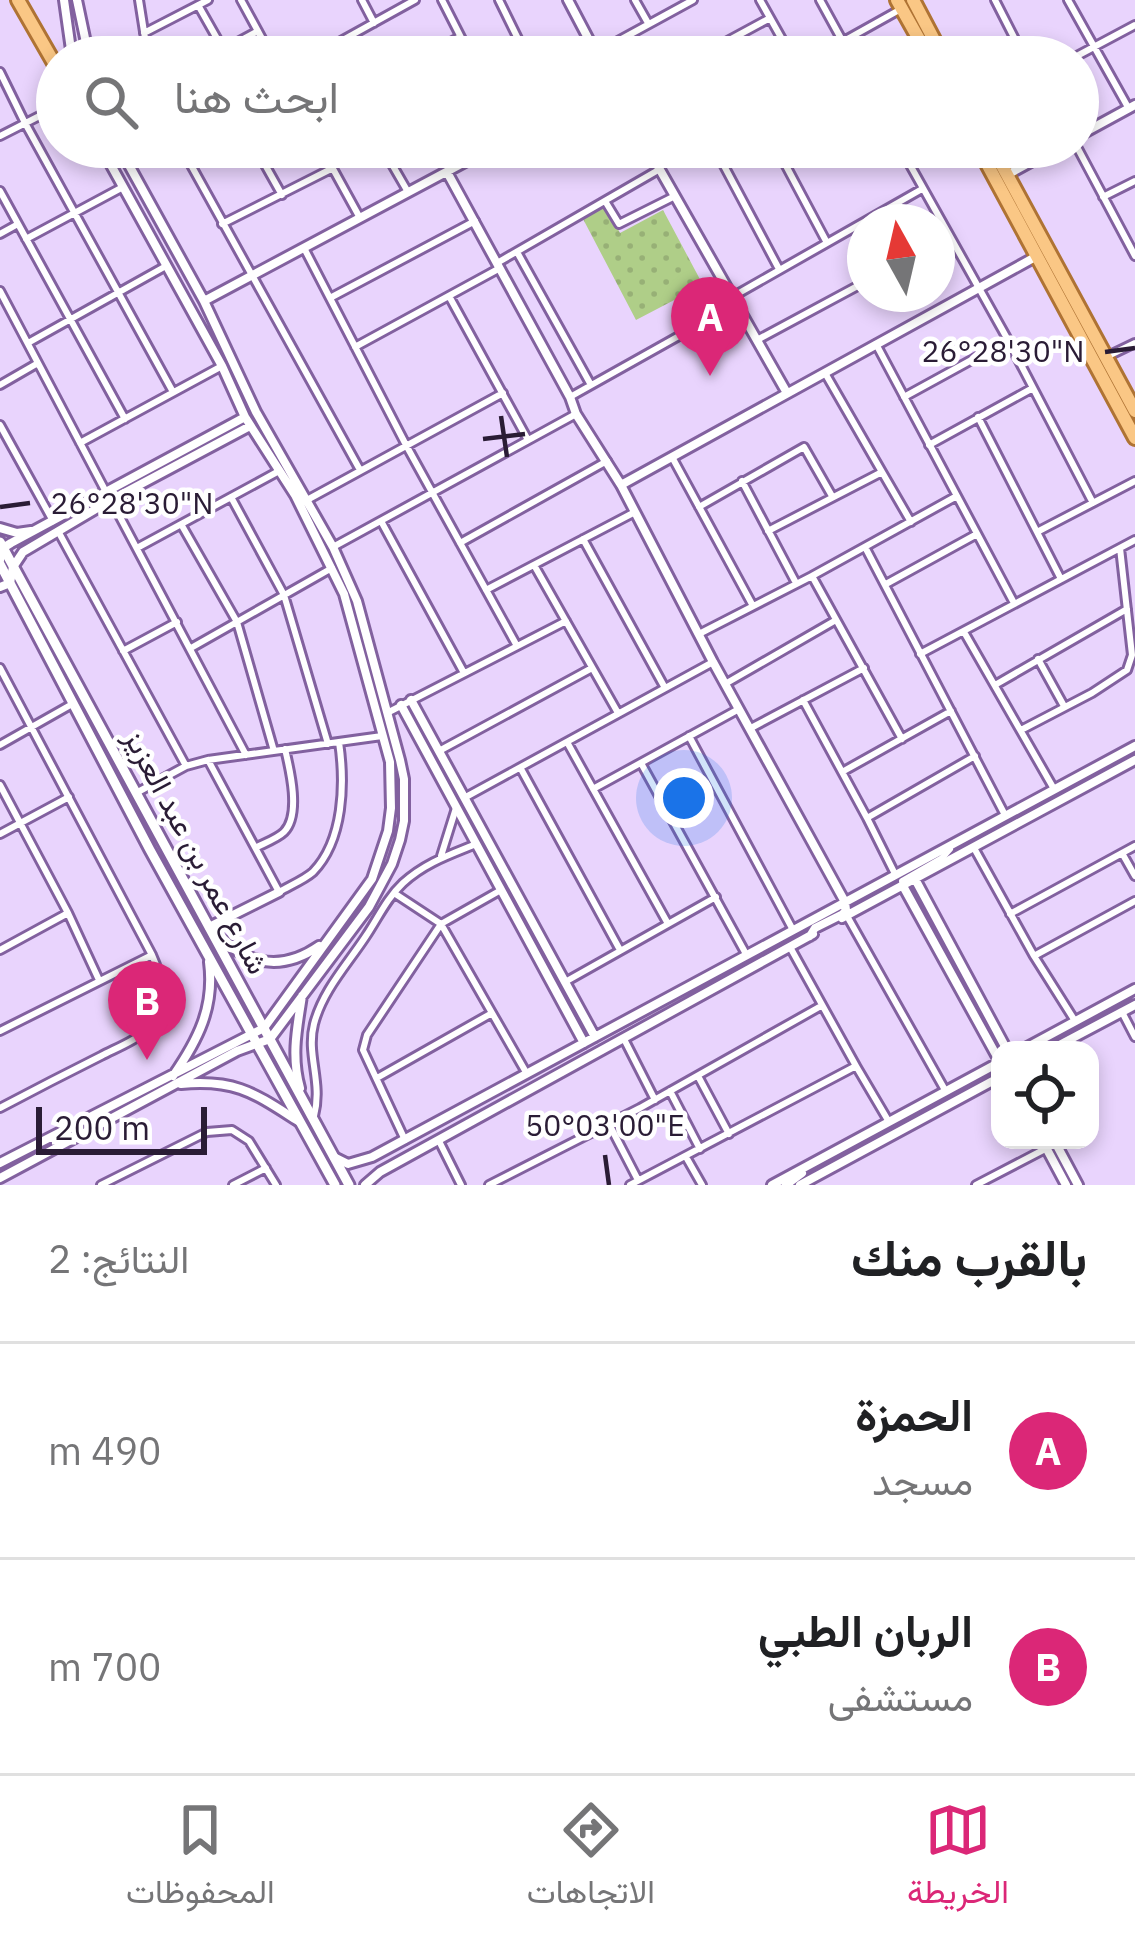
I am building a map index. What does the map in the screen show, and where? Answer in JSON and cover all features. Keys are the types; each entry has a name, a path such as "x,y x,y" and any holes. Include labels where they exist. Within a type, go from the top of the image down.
{"main road":[{"path":"18,0 39,36"},
{"path":"904,3 919,36"},
{"path":"904,3 928,36"},
{"path":"989,168 1135,438"},
{"path":"1003,168 1135,411"},
{"name":"شارع عمر بن عبد العزيز","path":"2,545 209,927 298,1121 335,1185"},
{"name":"شارع عمر بن عبد العزيز","path":"0,562 5,585 208,955 306,1106 349,1185"}],"street":[{"path":"64,0 69,36"},
{"path":"77,0 85,36"},
{"path":"139,0 144,36"},
{"path":"144,33 208,0"},
{"path":"242,0 261,36"},
{"path":"362,0 374,23"},
{"path":"350,36 415,0"},
{"path":"442,0 460,36"},
{"path":"499,0 517,36"},
{"path":"568,0 587,36"},
{"path":"635,0 648,24"},
{"path":"628,36 693,0"},
{"path":"760,0 779,36"},
{"path":"820,0 840,36"},
{"path":"995,0 1013,36"},
{"path":"1068,0 1088,36"},
{"path":"852,36 904,3"},
{"path":"198,5 216,36"},
{"path":"738,36 770,19"},
{"path":"1099,44 1135,25"},
{"path":"249,36 258,31"},
{"path":"1099,55 1132,107 1099,125"},
{"path":"0,72 36,143"},
{"path":"0,136 36,117"},
{"path":"49,168 173,392"},
{"path":"113,168 223,366 247,422 332,568 357,636 390,762 388,831 372,879 261,1036"},
{"path":"0,1163 261,1036 302,996 369,907 392,864 404,821 404,779 357,602 333,547 256,412 204,301 131,168"},
{"path":"193,168 360,470"},
{"path":"267,168 282,195"},
{"path":"222,224 333,168 360,218"},
{"path":"394,168 408,192"},
{"path":"204,301 454,168"},
{"path":"724,168 779,269"},
{"path":"787,168 826,241"},
{"path":"912,168 931,204"},
{"path":"1007,175 1020,168"},
{"path":"1088,168 1135,256"},
{"path":"355,347 660,170 788,393"},
{"path":"447,172 845,902 843,914 815,928 810,936"},
{"path":"1103,197 1135,181"},
{"path":"26,239 123,187"},
{"path":"570,397 826,241 923,188"},
{"path":"0,191 124,419"},
{"path":"605,201 619,224 675,196"},
{"path":"330,298 475,221"},
{"path":"0,234 18,224"},
{"path":"304,248 517,646"},
{"path":"955,248 1093,503"},
{"path":"517,251 591,385"},
{"path":"621,485 1037,256"},
{"path":"28,343 168,265"},
{"path":"0,290 246,755"},
{"path":"757,340 847,292"},
{"path":"449,296 528,440"},
{"path":"904,397 1008,340"},
{"path":"1106,358 1135,343"},
{"path":"876,344 1014,602"},
{"path":"0,385 38,363"},
{"path":"80,443 223,366"},
{"path":"825,373 910,522"},
{"path":"929,445 1031,388"},
{"path":"307,500 502,393"},
{"path":"333,547 575,414"},
{"path":"978,417 1061,579"},
{"path":"5,585 22,552 55,526 247,422"},
{"path":"0,425 187,766"},
{"path":"699,507 805,447 832,497"},
{"path":"672,457 753,606"},
{"path":"460,543 608,461"},
{"path":"136,548 279,470"},
{"path":"768,531 882,472"},
{"path":"742,481 796,584"},
{"path":"1036,532 1135,481"},
{"path":"231,496 284,595 328,743"},
{"path":"699,634 956,496"},
{"path":"486,590 635,512"},
{"path":"381,521 464,673"},
{"path":"181,524 237,622 274,751"},
{"path":"0,528 17,532 55,526"},
{"path":"0,562 2,545 38,530"},
{"path":"885,585 977,534"},
{"path":"583,539 665,688"},
{"path":"920,654 1135,540"},
{"path":"866,547 1005,815"},
{"path":"1021,730 1127,670 1132,634 1120,548"},
{"path":"534,565 618,714"},
{"path":"191,648 332,568"},
{"path":"812,576 902,739"},
{"path":"995,685 1127,609"},
{"path":"725,684 836,620"},
{"path":"387,713 566,621"},
{"path":"123,651 177,622"},
{"path":"964,632 1054,789"},
{"path":"1038,659 1064,706"},
{"path":"464,798 713,662"},
{"path":"0,668 152,955 162,989 149,1027 0,1106"},
{"path":"439,751 592,668"},
{"path":"750,728 864,668"},
{"path":"803,700 895,874"},
{"path":"406,703 439,751 595,1036"},
{"path":"406,703 456,808 584,1043"},
{"path":"0,745 74,704"},
{"path":"593,789 739,709"},
{"path":"842,772 951,711"},
{"path":"136,793 208,760 383,736"},
{"path":"689,736 793,930"},
{"path":"330,937 309,953 268,963 226,946 209,927 311,874 338,826 339,742"},
{"path":"567,742 667,922"},
{"path":"334,1156 348,1164 362,1162 405,1140 1135,746"},
{"path":"257,848 290,824 293,798 286,749"},
{"path":"867,818 975,756"},
{"path":"208,760 279,892"},
{"path":"362,1162 367,1182 623,1036 1135,760"},
{"path":"641,763 746,955"},
{"path":"520,768 620,950"},
{"path":"0,784 99,980"},
{"path":"0,834 69,797"},
{"path":"441,856 456,808"},
{"path":"956,842 942,858 902,881 991,1046"},
{"path":"313,1119 319,1089 313,1028 325,995 406,880 441,856 476,844"},
{"path":"1010,914 1135,846"},
{"path":"974,848 1075,1021"},
{"path":"1122,853 1135,876"},
{"path":"915,879 1002,1041"},
{"path":"405,1140 363,1050 368,1035 441,924 501,890"},
{"path":"394,893 441,924 527,1074"},
{"path":"565,982 716,897"},
{"path":"1034,956 1135,901"},
{"path":"0,950 68,913"},
{"path":"848,916 946,1091"},
{"path":"790,946 889,1122"},
{"path":"0,1031 152,955"},
{"path":"0,1178 173,1081 206,1019 212,985 208,955"},
{"path":"970,1009 972,987"},
{"path":"1038,1041 1135,988"},
{"path":"302,996 295,1062 306,1106"},
{"path":"1067,1041 1135,1005"},
{"path":"490,1185 655,1100 821,1006"},
{"path":"377,1078 492,1012"},
{"path":"1122,1012 1135,1037"},
{"path":"623,1036 655,1100"},
{"path":"609,1124 634,1183 856,1066"},
{"path":"772,1185 991,1067"},
{"path":"698,1076 729,1135"},
{"path":"173,1081 235,1085 298,1121"},
{"path":"800,1185 991,1082"},
{"path":"670,1091 700,1149"},
{"path":"101,1185 116,1182 207,1132 232,1130 249,1142 276,1185"},
{"path":"439,1141 461,1185"},
{"path":"976,1185 1038,1149"},
{"path":"1051,1149 1066,1185"},
{"path":"1052,1149 1078,1185"},
{"path":"686,1156 702,1185"},
{"path":"786,1185 812,1164"},
{"path":"233,1185 266,1168"}],"green space":[{"path":"605,205 620,233 663,210 703,285 636,320 582,217"}],"place":[{"name":"الحمزة","path":"710,376"},
{"name":"الربان الطبي","path":"147,1060"}]}
